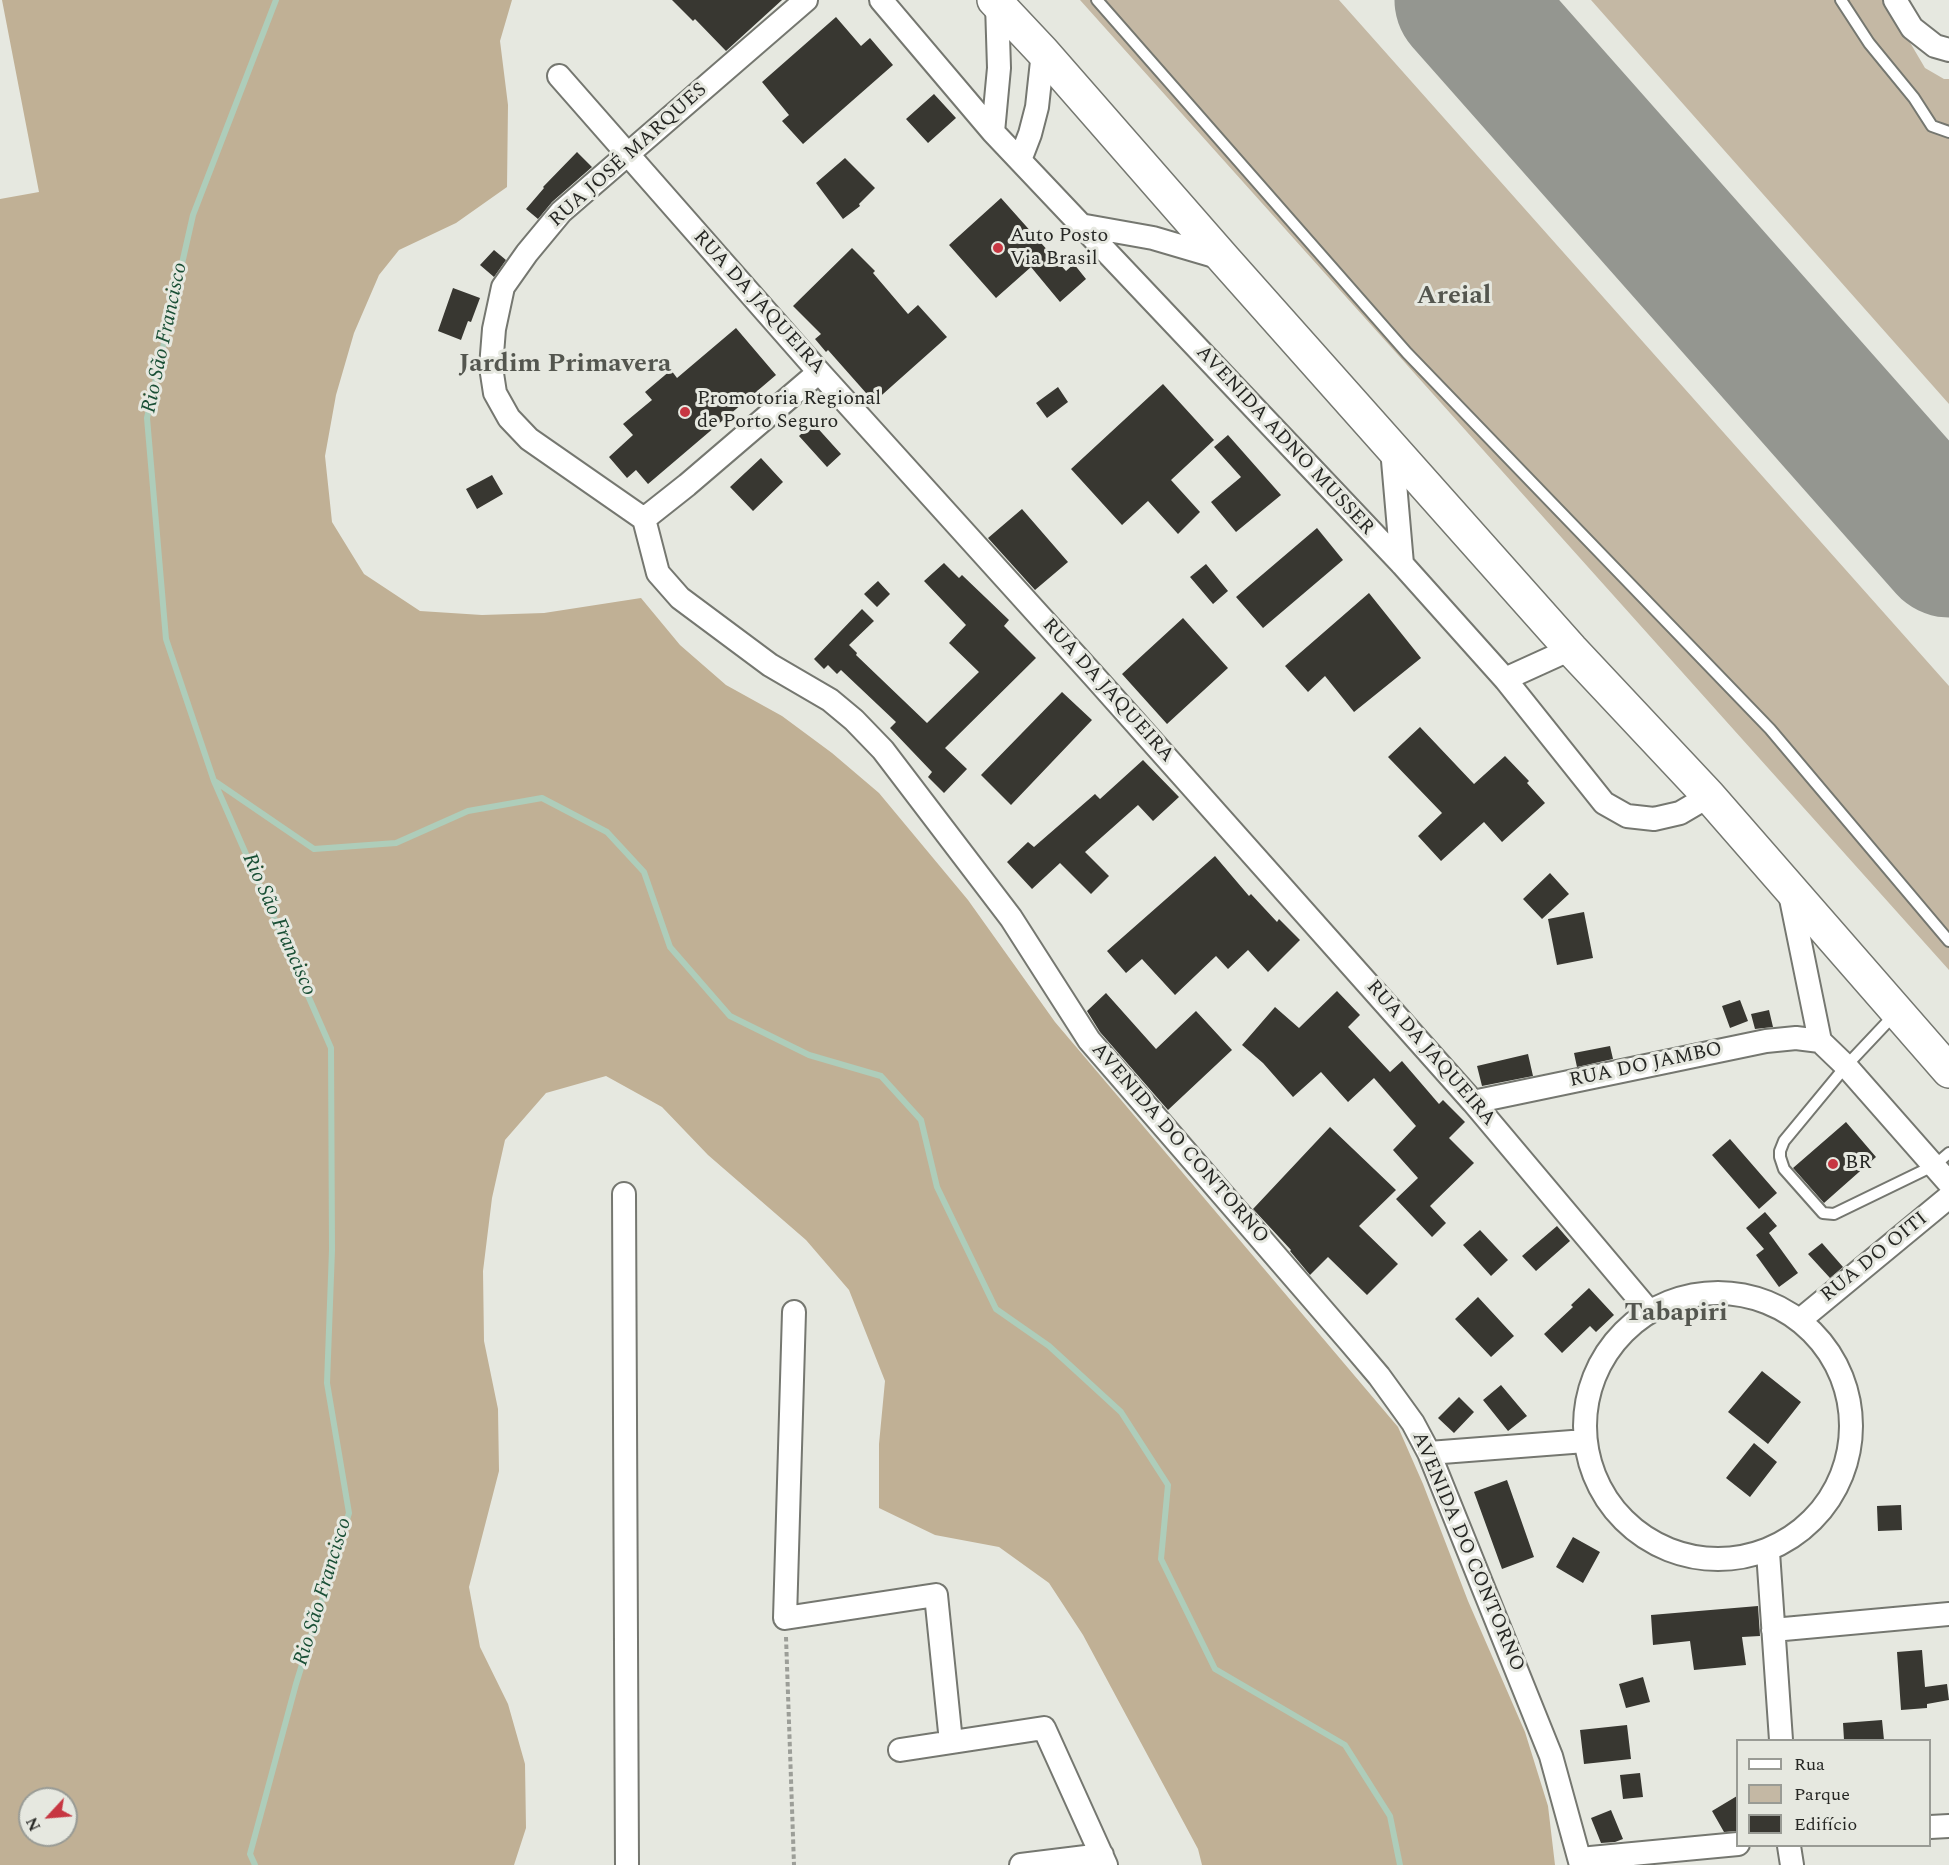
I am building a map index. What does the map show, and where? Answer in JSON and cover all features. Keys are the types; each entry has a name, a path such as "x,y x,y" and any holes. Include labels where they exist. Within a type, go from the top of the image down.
{"main road":[{"path":"996,2 1043,52 1571,649 1710,796 1949,1071"}],"street":[{"name":"RUA JOSÉ MARQUES","path":"644,519 529,439 509,418 495,393 490,367 494,329 503,287 527,253 561,212 806,0"},
{"name":"AVENIDA ADNO MUSSER","path":"881,0 993,132 1402,564 1505,679 1604,803 1627,816 1654,819 1680,813 1710,796"},
{"path":"1895,0 1912,28 1935,46 1949,50"},
{"path":"993,132 999,68 996,2"},
{"path":"1020,160 1037,107 1043,52"},
{"name":"RUA DA JAQUEIRA","path":"559,76 819,372 1093,675 1473,1102 1649,1311"},
{"path":"1080,225 1153,238 1224,259"},
{"path":"644,519 819,372"},
{"path":"1392,449 1402,564"},
{"name":"AVENIDA DO CONTORNO","path":"644,519 658,573 680,598 770,665 831,700 883,750 1011,918 1089,1040 1365,1360 1413,1423 1430,1453 1551,1756 1580,1862"},
{"path":"1505,679 1571,649"},
{"path":"1788,887 1820,1041 1942,1159 1949,1183"},
{"name":"RUA DO JAMBO","path":"1473,1102 1766,1041 1796,1038 1820,1041"},
{"path":"624,1194 627,1865"},
{"name":"RUA DO OITI","path":"1800,1320 1949,1197"},
{"path":"1726,1292 1765,1300 1800,1320 1832,1354 1850,1398 1851,1446 1837,1490 1808,1527 1768,1552 1728,1561 1687,1557 1649,1542 1618,1515 1596,1480 1585,1441 1586,1402 1598,1366 1620,1335 1649,1311 1686,1295 1726,1292"},
{"path":"794,1312 785,1618 936,1595 951,1742"},
{"path":"1430,1453 1585,1441"},
{"path":"1768,1552 1781,1739"},
{"path":"1773,1630 1949,1614"},
{"path":"900,1750 1044,1728 1104,1860 1021,1865"},
{"path":"1931,1827 1949,1826"},
{"path":"1580,1862 1736,1844"},
{"path":"1789,1847 1792,1865"}],"lane":[{"path":"1096,0 1407,353 1770,729 1949,941"},
{"path":"1841,0 1869,43 1914,98 1932,126 1949,132"},
{"path":"1897,1011 1846,1066 1784,1141 1780,1157 1784,1168 1823,1213 1834,1214 1842,1212 1942,1159"}],"path":[{"path":"785,1618 794,1865"}],"green space":[{"path":"1080,0 1339,0 1949,686 1949,970"},
{"path":"1591,0 1885,0 1925,68 1944,79 1949,79 1949,404"}],"shaded area":[{"path":"2,0 512,0 500,41 508,105 507,187 456,223 399,250 379,275 354,333 336,395 325,456 332,522 364,574 420,611 482,615 544,613 641,598 680,645 726,685 782,716 832,753 879,793 968,900 1055,1022 1398,1427 1423,1484 1468,1601 1525,1732 1548,1806 1555,1865 1202,1865 1198,1849 1083,1635 1049,1583 999,1547 935,1535 879,1508 879,1444 885,1381 849,1290 806,1240 708,1155 662,1107 606,1076 546,1093 505,1140 492,1198 483,1271 484,1341 498,1409 499,1471 469,1587 480,1647 508,1704 525,1764 526,1828 514,1865 0,1865 0,199 39,192"}],"building":[{"path":"672,0 782,0 726,51 695,19 693,21"},
{"path":"836,17 861,46 870,38 893,65 803,144 782,121 789,115 762,82"},
{"path":"934,94 956,118 928,143 906,119"},
{"path":"577,152 592,167 552,202 538,219 526,209 543,187"},
{"path":"845,158 875,188 859,204 860,206 843,219 816,183"},
{"name":"Auto Posto Via Brasil","path":"1001,198 1066,271 1074,264 1086,279 1060,302 1031,267 996,298 949,245"},
{"path":"852,248 875,271 873,273 908,314 918,305 947,337 874,402 828,350 826,352 815,339 821,334 793,306"},
{"path":"494,250 506,260 494,277 480,265"},
{"path":"453,288 480,298 461,340 438,331"},
{"name":"Promotoria Regional de Porto Seguro","path":"736,328 776,375 648,484 636,470 627,478 609,457 633,435 623,424 652,400 645,392 671,370 677,378"},
{"path":"1163,384 1214,440 1171,480 1200,512 1178,534 1148,501 1122,525 1071,469"},
{"path":"1058,387 1068,402 1047,418 1036,403"},
{"path":"813,423 841,454 827,467 799,436"},
{"path":"1228,435 1281,495 1236,532 1211,502 1241,477 1214,447"},
{"path":"761,458 783,482 753,511 730,487"},
{"path":"492,475 503,494 477,509 466,489"},
{"path":"1022,509 1068,562 1035,590 988,538"},
{"path":"1317,528 1343,560 1263,628 1236,597"},
{"path":"944,563 959,578 962,575 1009,620 1004,626 1036,658 945,748 967,769 944,793 928,777 932,772 890,728 896,722 841,670 837,674 828,665 824,669 814,659 862,609 874,621 849,645 857,653 856,655 927,723 979,672 949,643 966,625 924,581"},
{"path":"1206,564 1228,591 1213,604 1190,577"},
{"path":"878,581 890,594 877,607 864,594"},
{"path":"1369,593 1421,658 1354,712 1325,676 1308,692 1285,666"},
{"path":"1183,618 1228,668 1167,724 1122,674"},
{"path":"1062,692 1092,720 1011,805 981,775"},
{"path":"1420,727 1474,784 1505,756 1529,781 1527,783 1545,803 1502,842 1484,822 1441,861 1418,836 1442,813 1388,757"},
{"path":"1143,760 1179,797 1153,821 1138,805 1085,852 1109,876 1091,894 1060,863 1032,889 1007,862 1028,842 1034,847 1095,794 1100,799"},
{"path":"1215,856 1249,896 1251,894 1277,922 1279,919 1300,940 1268,972 1248,950 1228,969 1216,956 1175,995 1142,959 1126,973 1107,951"},
{"path":"1550,873 1569,894 1542,919 1523,899"},
{"path":"1584,912 1593,958 1557,965 1548,919"},
{"path":"1337,991 1360,1015 1348,1027 1390,1072 1402,1061 1439,1104 1443,1100 1465,1122 1449,1138 1474,1163 1430,1206 1446,1223 1432,1237 1396,1199 1418,1178 1393,1150 1416,1126 1374,1078 1348,1102 1321,1072 1293,1097 1263,1063 1242,1045 1275,1007 1299,1028"},
{"path":"1106,993 1156,1049 1196,1011 1232,1050 1168,1110 1100,1032 1087,1011"},
{"path":"1740,1000 1748,1021 1730,1028 1722,1006"},
{"path":"1769,1010 1773,1027 1755,1029 1751,1014"},
{"path":"1610,1046 1613,1059 1577,1067 1574,1053"},
{"path":"1528,1054 1533,1076 1482,1086 1477,1066"},
{"name":"BR","path":"1846,1122 1876,1157 1824,1203 1793,1168"},
{"path":"1330,1127 1396,1190 1359,1226 1398,1264 1367,1295 1328,1257 1310,1275 1291,1250 1253,1209"},
{"path":"1730,1139 1777,1193 1759,1209 1712,1155"},
{"path":"1765,1212 1777,1226 1769,1233 1798,1273 1779,1287 1756,1255 1764,1249 1746,1228"},
{"path":"1557,1226 1570,1241 1536,1271 1522,1256"},
{"path":"1480,1230 1508,1260 1491,1276 1463,1245"},
{"path":"1822,1243 1843,1267 1830,1278 1808,1254"},
{"path":"1589,1288 1614,1315 1596,1332 1590,1326 1562,1353 1544,1334 1573,1307 1571,1305"},
{"path":"1478,1297 1514,1336 1491,1357 1455,1319"},
{"path":"1762,1371 1801,1402 1768,1444 1728,1412"},
{"path":"1501,1385 1527,1416 1508,1431 1483,1400"},
{"path":"1459,1397 1474,1412 1454,1433 1438,1418"},
{"path":"1754,1443 1777,1462 1750,1497 1726,1478"},
{"path":"1507,1480 1534,1557 1502,1569 1474,1492"},
{"path":"1901,1505 1902,1530 1878,1531 1877,1506"},
{"path":"1573,1537 1600,1552 1583,1583 1556,1567"},
{"path":"1758,1606 1760,1636 1742,1637 1746,1665 1694,1670 1690,1641 1653,1645 1651,1615"},
{"path":"1922,1650 1925,1687 1947,1684 1949,1700 1927,1704 1927,1708 1901,1710 1897,1652"},
{"path":"1643,1677 1650,1702 1626,1708 1619,1684"},
{"path":"1882,1720 1884,1739 1844,1739 1843,1723"},
{"path":"1627,1725 1631,1759 1584,1764 1580,1730"},
{"path":"1640,1773 1643,1797 1623,1799 1620,1775"},
{"path":"1736,1797 1736,1831 1724,1832 1712,1811"},
{"path":"1611,1810 1623,1839 1601,1843 1591,1818"}],"waterway":[{"name":"Rio São Francisco","path":"255,1865 250,1854 296,1684 349,1513 327,1383 332,1250 331,1048 214,781 166,639 147,418 193,215 276,0"},
{"path":"216,782 314,849 396,843 468,811 542,798 607,832 644,872 670,947 730,1016 809,1055 881,1076 921,1120 937,1187 996,1309 1049,1346 1121,1412 1168,1485 1161,1559 1215,1669 1345,1745 1390,1816 1400,1865"}],"runway":[{"path":"1465,0 1949,547"}],"place":[{"name":"Auto Posto Via Brasil","path":"998,248"},
{"name":"Promotoria Regional de Porto Seguro","path":"685,412"},
{"name":"BR","path":"1833,1164"}],"district":[{"name":"Areial","path":"1454,298"},
{"name":"Jardim Primavera","path":"565,366"},
{"name":"Tabapiri","path":"1676,1315"}]}
